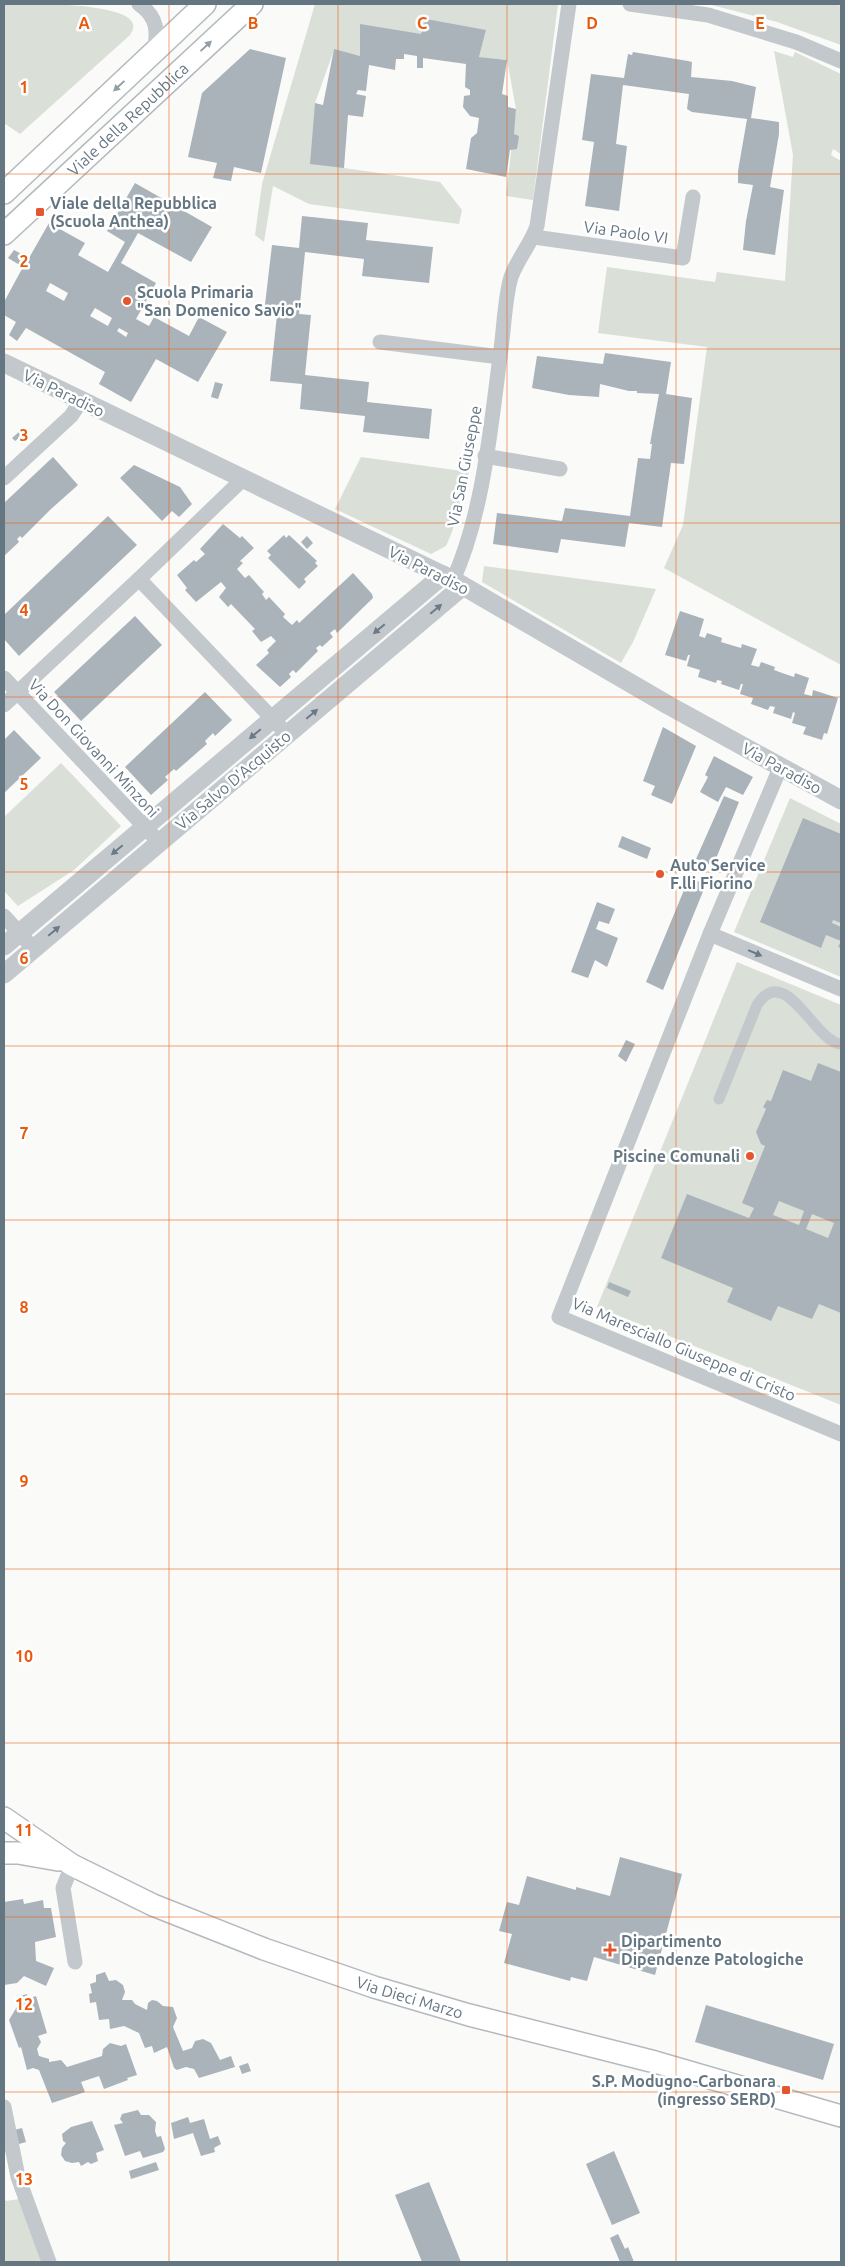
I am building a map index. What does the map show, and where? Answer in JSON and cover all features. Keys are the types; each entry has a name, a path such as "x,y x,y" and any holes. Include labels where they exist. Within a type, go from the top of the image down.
{"main road":[{"name":"Viale della Repubblica","path":"4,193 205,4"},
{"name":"Viale della Repubblica","path":"4,234 252,4"},
{"name":"Via Dieci Marzo","path":"4,1818 68,1863 153,1905 216,1931 374,1986 469,2015 655,2062 841,2116"},
{"path":"4,1853 18,1853 68,1863"}],"street":[{"path":"139,4 155,20 157,33 154,53"},
{"path":"534,237 542,197 568,4"},
{"path":"630,4 708,15 796,42 841,61"},
{"name":"Via Paolo VI","path":"534,237 683,258 692,197"},
{"name":"Via San Giuseppe","path":"453,581 469,536 485,456 511,278 523,252 534,237"},
{"path":"380,342 500,357"},
{"name":"Via Paradiso","path":"4,363 453,581 780,768 841,800"},
{"path":"4,478 71,416 81,401"},
{"path":"485,456 560,469"},
{"path":"4,705 243,479"},
{"path":"139,579 288,734"},
{"name":"Via Salvo D'Acquisto","path":"4,946 274,718 453,581"},
{"name":"Via Salvo D'Acquisto","path":"4,974 288,734 453,581"},
{"name":"Via Don Giovanni Minzoni","path":"4,678 160,843"},
{"name":"Via Maresciallo Giuseppe di Cristo","path":"780,768 710,934 559,1318 841,1434"},
{"path":"4,916 34,948"},
{"path":"710,934 841,989"},
{"path":"719,1099 756,1005 762,996 770,992 781,992 797,1003 824,1035 837,1044 841,1044"},
{"path":"68,1863 63,1888 75,1962"},
{"path":"4,2107 18,2177 49,2262"}],"shaded area":[{"path":"4,4 83,6 124,15 133,24 130,35 20,134 4,123"},
{"path":"315,4 558,4 533,200 506,196 516,109 507,60 479,57 486,30 421,34 360,56 334,50 315,103 344,168 440,182 462,210 459,224 309,204 273,186 264,242 255,235 262,184"},
{"path":"708,4 834,4 841,6 841,45 777,22"},
{"path":"774,51 793,57 795,52 841,74 841,154 833,149 831,155 841,161 841,665 664,568 683,525 707,347 598,333 607,267 715,282 717,272 785,281 793,155"},
{"path":"361,457 469,472 452,532 446,546 431,554 335,509"},
{"path":"484,566 656,589 633,642 621,663 482,582"},
{"path":"61,763 121,826 74,870 18,906 4,891 4,817"},
{"path":"790,798 841,824 841,977 734,932"},
{"name":"Piscine Comunali","path":"737,962 841,1005 841,1405 597,1307"},
{"path":"4,2197 6,2201 26,2198 41,2262 4,2262"}],"building":[{"path":"426,19 486,30 479,57 507,60 502,94 508,96 508,107 516,109 514,134 519,136 517,149 510,150 506,177 466,169 471,138 477,133 479,118 470,116 463,107 464,96 470,95 470,90 465,87 466,64 423,58 423,68 417,68 417,56 404,54 404,59 396,59 395,70 369,65 366,91 358,90 356,94 366,96 363,117 348,115 344,168 310,164 315,103 323,105 334,49 360,56 360,24 421,34"},
{"path":"250,49 286,58 261,173 234,167 231,181 213,178 217,163 188,157 202,93"},
{"path":"633,52 692,62 691,77 732,81 756,87 751,118 779,122 779,134 770,187 784,190 775,255 743,250 753,185 738,183 738,171 747,119 692,112 687,109 689,94 623,85 616,144 627,146 619,211 585,206 594,142 582,140 591,74 624,78 628,54 632,55"},
{"path":"135,183 212,227 191,262 138,233 121,263 156,283 136,319 149,326 154,317 189,336 199,317 227,332 198,382 156,359 131,402 99,384 105,372 26,328 17,341 9,335 16,322 4,315 4,302 23,267 8,258 14,250 29,258 49,223 85,243 78,255 108,272 125,242 107,231","holes":["50,283 68,293 64,301 46,291","95,308 112,318 108,326 90,316","119,328 128,333 126,337 117,331"]},
{"path":"302,216 368,223 366,240 433,247 429,283 362,276 364,259 305,252 299,314 311,315 305,375 369,382 367,402 432,409 429,439 363,432 365,416 300,409 302,384 270,381 277,315 264,313 272,245 299,248"},
{"path":"605,353 671,362 666,394 692,398 684,464 671,463 662,527 629,523 625,547 561,539 558,553 493,544 497,513 562,521 565,508 630,516 638,458 650,459 652,444 650,444 659,394 637,393 637,391 600,384 599,397 569,395 532,388 537,356 603,364"},
{"path":"215,382 223,384 218,399 211,397"},
{"path":"19,432 22,436 15,441 12,438"},
{"path":"53,457 78,485 22,538 20,536 17,539 19,542 4,556 4,503"},
{"path":"134,465 180,487 192,504 179,517 172,511 162,521 120,478"},
{"path":"108,516 137,545 19,656 4,639 4,615"},
{"path":"223,524 240,538 242,536 254,548 240,561 243,563 237,569 245,578 249,575 264,592 262,594 266,600 269,597 285,614 283,617 292,625 297,620 299,623 353,573 372,594 373,598 337,633 335,629 330,633 333,637 322,647 320,645 316,648 318,651 296,673 293,670 289,674 291,677 280,687 256,665 269,653 267,650 276,641 271,636 261,642 252,631 255,629 231,604 228,607 219,597 226,588 221,582 196,602 185,590 187,588 177,575 194,560 196,562 205,554 200,549"},
{"path":"284,535 286,538 289,535 317,561 315,563 318,566 304,579 306,582 299,589 268,558 271,555 267,551"},
{"path":"307,536 313,543 307,549 301,542"},
{"path":"680,611 704,619 699,636 705,638 707,633 722,638 721,642 741,648 742,644 757,649 751,665 759,667 761,662 775,667 774,670 794,677 795,673 809,678 804,694 812,696 813,690 838,698 827,734 824,733 822,740 803,734 806,727 792,723 795,713 793,712 791,719 773,713 775,707 770,706 768,710 751,704 753,698 740,694 743,684 741,684 739,690 721,684 722,681 717,680 716,683 698,677 700,670 687,666 690,655 688,655 686,661 665,655"},
{"path":"135,616 162,645 81,721 54,692"},
{"path":"205,692 232,720 215,736 213,733 205,741 207,744 176,771 174,769 165,777 168,780 151,795 125,767"},
{"path":"663,727 696,746 672,804 651,795 655,786 643,781"},
{"path":"14,730 41,758 4,793 4,740"},
{"path":"714,756 753,777 743,795 726,787 718,802 700,792 708,777 705,775"},
{"path":"724,796 739,802 713,866 696,859"},
{"path":"803,818 841,834 841,923 833,920 832,923 841,927 841,941 826,935 821,948 760,922"},
{"path":"622,836 651,848 647,859 618,847"},
{"path":"689,878 706,884 663,990 646,982"},
{"path":"597,902 615,909 609,924 599,921 596,929 618,938 607,967 595,960 588,978 571,972"},
{"path":"626,1040 635,1044 626,1062 618,1056"},
{"path":"818,1063 841,1072 841,1313 819,1304 812,1319 778,1306 771,1321 727,1302 733,1288 661,1258 687,1194 749,1218 754,1208 742,1203 765,1146 761,1144 756,1132 766,1109 763,1107 767,1100 771,1101 783,1070 811,1081","holes":["779,1201 804,1211 799,1225 773,1215","812,1214 834,1223 828,1238 806,1229"]},
{"path":"609,1282 631,1291 628,1297 607,1288"},
{"path":"620,1857 682,1874 655,1975 594,1957 587,1981 571,1977 570,1981 504,1963 512,1934 499,1931 507,1902 519,1905 527,1876 576,1890 576,1887 610,1896"},
{"path":"23,1899 24,1904 43,1900 44,1908 51,1908 56,1937 35,1942 36,1961 54,1968 46,1986 24,1976 17,1983 4,1985 4,1902"},
{"path":"105,1972 109,1981 116,1980 123,1985 125,1992 122,2000 132,2000 135,2004 147,2010 148,2003 152,2000 157,2001 163,2006 173,2007 177,2018 173,2027 183,2051 192,2048 195,2041 203,2039 211,2043 220,2060 231,2056 235,2067 199,2078 194,2069 186,2067 177,2070 174,2068 167,2047 154,2053 152,2046 145,2048 139,2033 124,2026 110,2029 109,2019 99,2020 96,2002 90,2003 89,1994 92,1993 90,1984 96,1982 96,1975"},
{"path":"27,1994 28,1999 36,1996 47,2033 38,2036 41,2042 37,2049 39,2056 49,2059 49,2062 61,2060 67,2067 102,2056 103,2049 110,2043 121,2046 126,2044 137,2075 104,2089 99,2076 81,2082 85,2092 52,2103 39,2070 33,2068 27,2070 21,2047 19,2048 9,2020 18,2005 17,1997"},
{"path":"706,2005 834,2044 823,2080 695,2042"},
{"path":"248,2063 251,2071 242,2074 239,2066"},
{"path":"138,2110 141,2115 149,2115 156,2122 155,2131 157,2137 161,2136 165,2149 163,2152 143,2158 140,2151 125,2156 114,2125 123,2123 120,2119 122,2114"},
{"path":"188,2117 190,2123 204,2119 210,2139 218,2136 221,2144 214,2148 215,2152 201,2156 193,2133 174,2139 171,2123"},
{"path":"92,2121 104,2150 96,2153 98,2161 91,2164 88,2162 81,2166 79,2162 65,2161 61,2155 62,2148 66,2143 63,2141 62,2134 71,2127"},
{"path":"22,2128 26,2142 19,2144 14,2130"},
{"path":"614,2151 640,2213 612,2225 586,2164"},
{"path":"156,2162 159,2170 131,2179 129,2171"},
{"path":"429,2182 461,2262 422,2262 395,2195"},
{"path":"618,2234 625,2249 628,2247 634,2262 620,2262 610,2238"}],"place":[{"name":"Viale della Repubblica (Scuola Anthea)","path":"40,212"},
{"name":"Scuola Primaria \"San Domenico Savio\"","path":"127,301"},
{"name":"Auto Service F.lli Fiorino","path":"660,874"},
{"name":"Piscine Comunali","path":"750,1156"},
{"name":"Dipartimento Dipendenze Patologiche","path":"610,1950"},
{"name":"S.P. Modugno-Carbonara (ingresso SERD)","path":"786,2090"}]}
